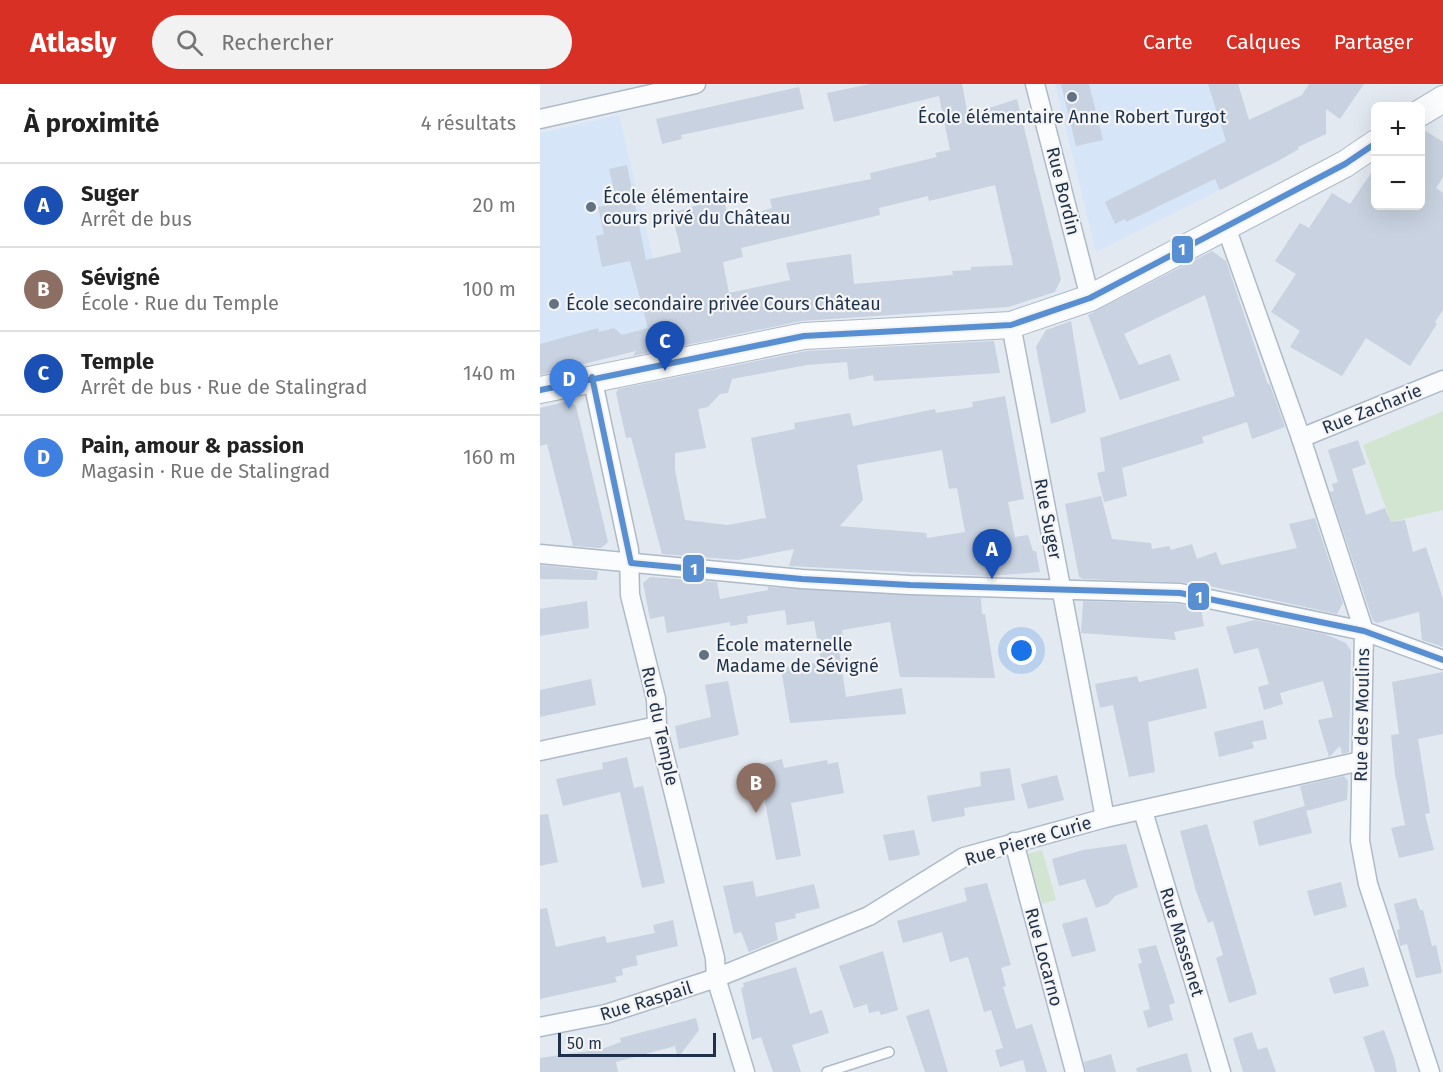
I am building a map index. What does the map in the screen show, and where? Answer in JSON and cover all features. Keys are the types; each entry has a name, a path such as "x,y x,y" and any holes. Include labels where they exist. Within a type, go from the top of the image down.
{"main road":[{"path":"1425,110 1443,99"},
{"path":"540,390 592,377 804,336 1011,326 1090,298 1345,164 1371,146"}],"street":[{"path":"540,119 696,84"},
{"name":"Rue Bordin","path":"1035,84 1090,298"},
{"name":"Rue des Moulins","path":"1226,227 1301,438 1364,631 1360,841 1368,884 1430,1072"},
{"name":"Rue Suger","path":"1011,326 1105,818"},
{"name":"Rue du Temple","path":"592,377 632,563 630,595 656,699 657,726 715,958 716,978 745,1072"},
{"name":"Rue Zacharie","path":"1301,438 1443,380"},
{"path":"540,554 878,583 1180,593 1364,631 1443,660"},
{"path":"540,751 657,726"},
{"name":"Rue Pierre Curie","path":"716,978 869,916 964,857 1105,818 1361,762"},
{"name":"Rue Massenet","path":"1143,811 1221,1072"},
{"name":"Rue Locarno","path":"1014,842 1075,1072"},
{"name":"Rue Raspail","path":"540,1027 606,1014 716,978"}],"lane":[{"path":"827,1072 889,1052"}],"shaded area":[{"path":"1055,84 1238,84 1264,168 1096,252"},
{"name":"École élémentaire cours privé du Château","path":"619,115 668,322 540,375 540,133"}],"green space":[{"path":"1443,411 1443,510 1391,522 1363,445"},
{"path":"1042,850 1056,900 1042,904 1028,854"}],"building":[{"path":"870,84 962,84 968,115 1017,99 1061,279 1055,292 1008,307 801,321 633,356 636,351 540,375 540,344 598,328 599,332 614,328 622,335 648,328 630,261 602,267 596,236 604,234 598,207 617,203 609,169 627,165 646,260 681,252 672,213 723,197 729,221 772,208 770,199 871,179 870,173 937,157 935,153 950,150 939,96 834,122 827,93","holes":["995,185 1013,265 971,267 971,270 952,271 953,275 854,284 851,254 786,263 790,280 729,293 723,262 743,257 741,248 880,215 879,208 928,196 929,201"]},
{"path":"1061,84 1089,84 1103,140 1076,146"},
{"path":"1208,84 1238,84 1249,120 1302,95 1309,84 1364,84 1340,119 1326,109 1326,134 1298,147 1299,149 1278,161 1220,190 1215,179 1126,222 1125,219 1115,224 1105,202 1226,141"},
{"path":"799,87 804,109 681,135 682,139 662,144 656,119"},
{"path":"1425,131 1443,142 1443,177 1436,188 1443,193 1443,310 1435,322 1437,324 1410,366 1366,338 1342,376 1290,347 1300,331 1271,312 1296,274 1275,261 1300,223 1309,228 1332,193 1350,204 1371,173 1371,210 1425,210"},
{"path":"1212,251 1226,261 1268,385 1269,382 1285,427 1252,439 1247,422 1202,437 1204,443 1122,468 1127,496 1104,502 1097,473 1105,471 1100,438 1235,396 1205,295 1124,334 1139,365 1170,354 1180,380 1120,400 1088,315"},
{"path":"1071,321 1086,412 1051,424 1036,347 1046,330"},
{"path":"994,341 1000,373 874,381 873,375 849,380 847,362 807,365 732,379 728,393 720,394 708,407 698,409 706,448 675,453 675,470 685,520 728,525 766,518 751,438 795,429 794,423 850,413 853,426 935,409 936,413 973,407 972,402 1005,396 1024,499 1008,502 1015,537 1028,535 1033,551 1036,551 1040,572 989,576 789,566 794,549 738,560 662,554 631,437 626,438 616,393 618,389 806,351","holes":["942,450 949,489 957,488 965,532 927,538 926,533 840,526 863,500 857,465"]},
{"path":"569,401 576,406 608,542 601,548 573,546 547,444 540,446 540,408"},
{"path":"1358,440 1366,464 1352,469 1366,515 1385,508 1391,522 1405,520 1413,552 1426,547 1443,599 1443,647 1422,640 1419,612 1377,623 1373,621 1330,492 1334,491 1332,484 1338,482 1328,450"},
{"path":"1101,496 1112,539 1151,543 1152,549 1169,546 1171,550 1192,544 1197,559 1216,552 1221,565 1297,548 1289,524 1315,518 1343,603 1337,614 1195,583 1083,579 1079,577 1065,504"},
{"path":"540,565 598,571 597,580 540,579"},
{"path":"650,577 717,582 720,599 768,590 768,587 981,598 995,678 900,677 890,622 842,630 845,648 839,650 846,697 902,688 906,714 790,723 781,668 821,662 814,621 787,625 785,610 747,616 748,623 730,626 730,622 667,633 664,616 650,619 643,583"},
{"path":"587,601 589,628 540,636 540,609"},
{"path":"1083,601 1179,604 1201,609 1204,626 1174,632 1176,640 1081,633"},
{"path":"1255,620 1325,634 1346,643 1351,651 1349,752 1342,754 1340,746 1329,757 1318,720 1333,717 1323,681 1280,693 1283,704 1264,710 1258,687 1269,684 1258,648 1234,654 1226,627"},
{"path":"1198,668 1207,708 1148,722 1155,772 1129,777 1113,705 1100,708 1095,684 1137,676 1139,682"},
{"path":"1443,672 1443,734 1418,739 1430,813 1425,814 1434,850 1399,858 1391,828 1405,825 1395,774 1391,735 1399,734 1392,682"},
{"path":"591,679 596,705 540,717 540,690"},
{"path":"728,681 739,735 679,749 675,726 711,717 705,685"},
{"path":"1263,720 1267,739 1252,742 1254,748 1219,757 1214,732"},
{"path":"627,757 634,788 643,786 665,883 642,888 620,792 563,806 556,779 603,769 602,763"},
{"path":"782,759 784,768 827,760 828,764 838,762 844,793 791,803 801,856 776,860 758,765"},
{"path":"1010,768 1015,800 964,808 965,816 932,822 927,796 981,786 980,772"},
{"path":"1057,775 1064,800 1028,809 1021,784"},
{"path":"1344,776 1348,781 1347,800 1306,811 1300,786"},
{"path":"1305,806 1312,833 1259,846 1253,821"},
{"path":"548,814 558,862 540,866 540,815"},
{"path":"1207,824 1257,994 1229,1003 1216,958 1223,955 1213,921 1208,923 1196,891 1180,831"},
{"path":"914,830 920,855 889,861 883,835"},
{"path":"1126,844 1138,887 1115,896 1108,904 1096,908 1085,879 1059,886 1052,859 1083,850"},
{"path":"753,881 756,897 814,884 820,908 795,914 796,918 775,923 778,940 749,952 741,932 734,934 723,886"},
{"path":"1341,882 1347,907 1314,916 1307,891"},
{"path":"987,883 1011,965 1001,968 1006,986 1003,987 1016,1029 1032,1024 1047,1072 1026,1072 1023,1060 1000,1067 995,1050 1003,1048 991,1010 984,1012 968,957 950,962 942,932 903,943 897,921 967,901 964,888"},
{"path":"1416,898 1420,910 1423,910 1432,946 1436,945 1442,973 1416,978 1407,944 1400,946 1397,930 1400,929 1394,904"},
{"path":"547,908 556,947 605,936 607,943 655,933 653,925 673,920 678,946 636,956 638,965 622,969 623,975 615,977 617,982 540,999 540,909"},
{"path":"1087,917 1096,951 1072,957 1062,924"},
{"path":"1156,945 1175,1003 1169,1005 1173,1020 1148,1028 1143,1011 1150,1009 1138,964 1142,963 1138,949"},
{"path":"883,951 898,1010 881,1015 879,1011 869,1013 867,1004 854,1008 839,966"},
{"path":"796,967 810,1014 822,1010 829,1033 792,1045 801,1072 773,1072 761,1037 752,1040 741,988 744,987 743,983"},
{"path":"1364,967 1369,986 1334,994 1329,978"},
{"path":"929,1009 948,1072 925,1072 906,1016"},
{"path":"696,1018 699,1030 678,1058 675,1046 616,1062 618,1072 540,1072 540,1058 602,1049 621,1042 620,1038"},
{"path":"1384,1030 1397,1072 1375,1072 1363,1037"},
{"path":"1252,1032 1258,1050 1267,1047 1276,1072 1243,1072 1233,1038"},
{"path":"1187,1053 1192,1072 1137,1072 1136,1068"},
{"path":"1111,1054 1116,1072 1086,1072 1084,1062"}],"transit line":[{"name":"1","path":"540,390 804,336 1011,325 1090,298 1345,164 1371,146"},
{"name":"1","path":"592,377 631,563 802,579 910,585 1180,593 1364,631 1443,660"}],"place":[{"name":"École élémentaire Anne Robert Turgot","path":"1072,97"},
{"name":"École élémentaire cours privé du Château","path":"591,207"},
{"name":"École secondaire privée Cours Château","path":"554,304"},
{"name":"Temple","path":"665,371"},
{"name":"Pain, amour & passion","path":"569,409"},
{"name":"Suger","path":"992,579"},
{"name":"École maternelle Madame de Sévigné","path":"704,655"},
{"name":"Sévigné","path":"756,813"}]}
